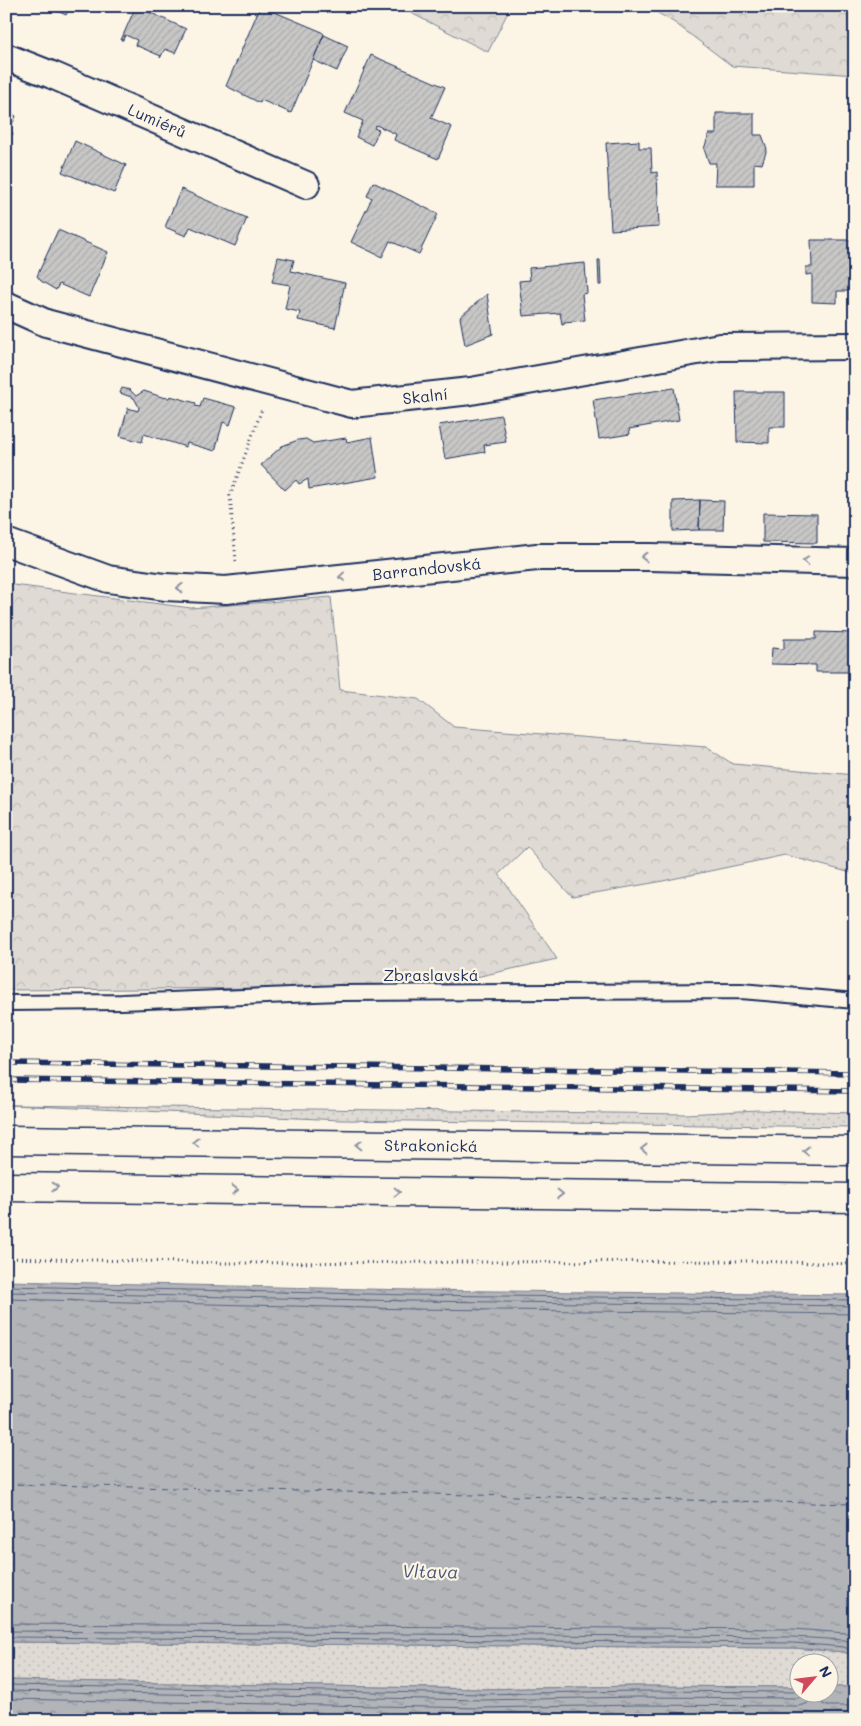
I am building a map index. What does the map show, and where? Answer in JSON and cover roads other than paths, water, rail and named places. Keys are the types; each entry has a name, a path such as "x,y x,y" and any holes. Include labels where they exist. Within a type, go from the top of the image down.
{"main road":[{"name":"Strakonická","path":"6,1140 855,1152"},
{"path":"6,1187 855,1198"}],"street":[{"name":"Lumiérů","path":"6,57 306,185"},
{"name":"Skalní","path":"6,305 46,323 352,404 471,391 720,347 855,346"},
{"name":"Barrandovská","path":"6,542 108,579 165,587 226,590 537,557 650,557 855,562"}],"lane":[{"name":"Zbraslavská","path":"6,1003 122,1002 339,993 731,991 855,1001"}],"water":[{"name":"Vltava","path":"6,1281 411,1290 855,1295 855,1657 844,1652 793,1648 6,1642"},
{"path":"6,1680 482,1689 637,1686 788,1687 788,1704 838,1704 838,1687 855,1687 855,1720 6,1720"}],"railway":[{"path":"6,1063 855,1073"},
{"path":"6,1080 855,1091"}]}
